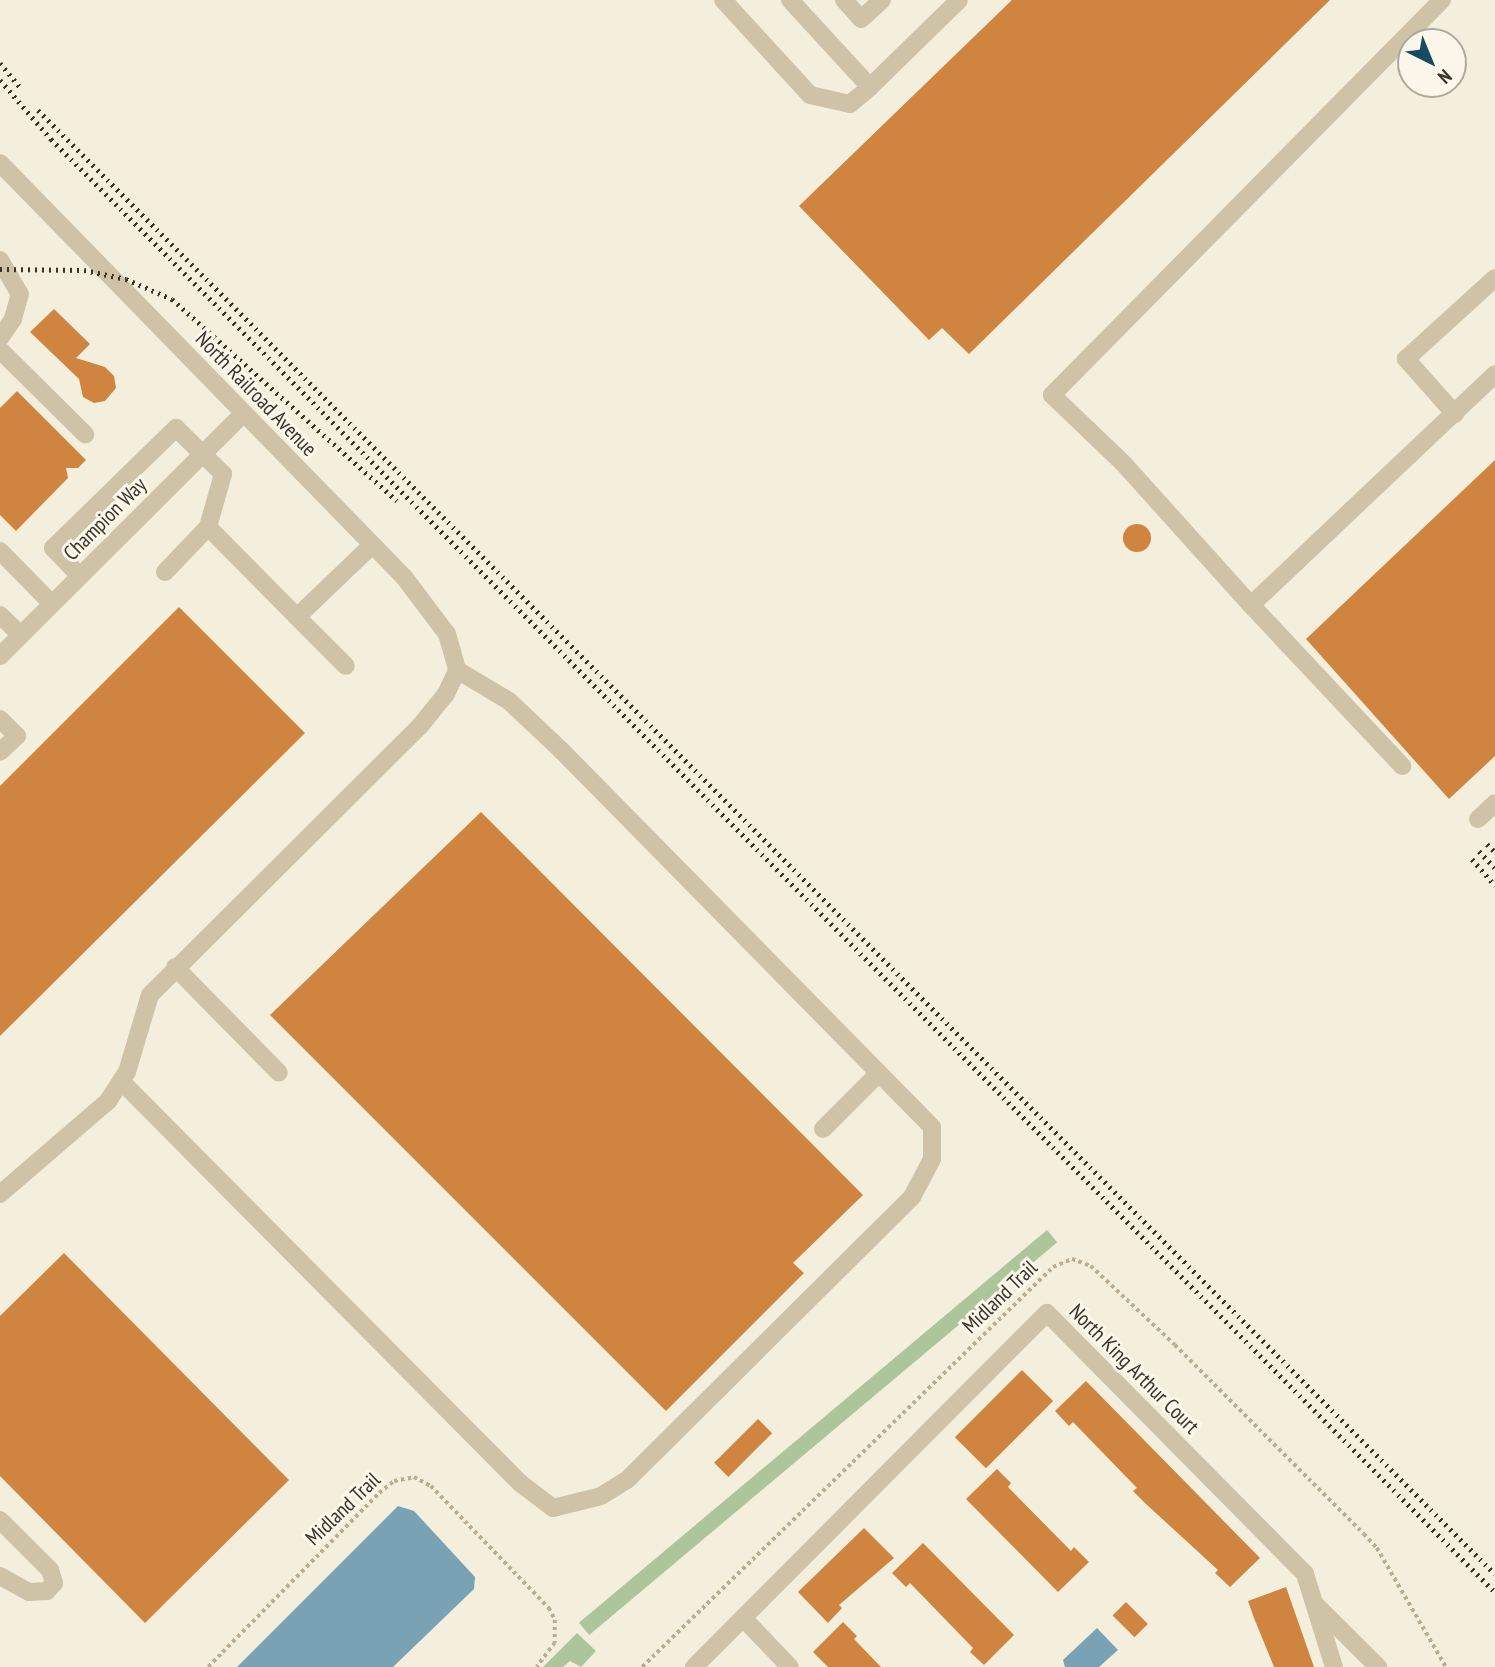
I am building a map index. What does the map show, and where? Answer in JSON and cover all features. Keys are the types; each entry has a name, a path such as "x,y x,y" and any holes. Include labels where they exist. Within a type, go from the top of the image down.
{"street":[{"path":"723,0 810,95 850,104 959,0"},
{"path":"790,0 870,87"},
{"path":"844,0 861,19 882,0"},
{"path":"1402,766 1123,463 1052,395 1442,0"},
{"name":"North Railroad Avenue","path":"0,163 425,600 447,634 457,670"},
{"path":"0,260 20,294 13,319 0,338"},
{"path":"1455,414 1406,359 1495,278"},
{"path":"0,350 85,434"},
{"path":"1251,605 1495,374"},
{"name":"Champion Way","path":"0,656 243,414"},
{"path":"80,576 53,548 177,428 204,452 223,474 221,491 208,527 165,572"},
{"path":"208,527 346,666"},
{"path":"297,617 372,545"},
{"path":"0,551 52,604"},
{"path":"0,615 21,635"},
{"path":"0,1194 108,1101 121,1081 150,995 175,967 420,726 446,694 457,670 509,701 932,1127 932,1158 912,1197 628,1479 601,1496 553,1508 520,1483 121,1081"},
{"path":"0,719 17,736 0,752"},
{"path":"1478,819 1495,803"},
{"path":"175,967 279,1073"},
{"path":"823,1129 879,1073"},
{"name":"North King Arthur Court","path":"694,1667 1047,1313 1305,1574 1334,1667"},
{"path":"0,1520 50,1570 54,1583 47,1591 29,1592 0,1576"},
{"path":"1314,1603 1378,1667"},
{"path":"744,1619 790,1667"}],"path":[{"name":"Midland Trail","path":"642,1667 1053,1267 1072,1259 1091,1266 1175,1345 1377,1548 1446,1667"},
{"name":"Midland Trail","path":"208,1667 379,1493 394,1480 414,1477 431,1486 549,1608 555,1620 555,1643 537,1667"}],"green space":[{"path":"1047,1230 1057,1242 589,1635 579,1623"},
{"path":"577,1633 596,1651 581,1667 570,1661 563,1667 543,1667"}],"water":[{"path":"398,1506 414,1511 475,1577 474,1589 393,1667 237,1667"},
{"path":"1097,1628 1118,1650 1099,1667 1065,1667 1063,1660"}],"building":[{"path":"1012,0 1330,0 969,354 942,328 929,340 799,206"},
{"path":"54,309 90,344 76,358 105,367 114,376 116,388 105,401 94,403 83,397 79,379 30,332"},
{"path":"17,391 86,460 78,468 66,468 68,478 16,531 0,515 0,408"},
{"path":"1495,460 1495,756 1449,799 1306,639"},
{"path":"1137,524 1147,528 1151,538 1147,548 1137,552 1127,548 1123,538 1127,528"},
{"path":"179,607 305,733 0,1036 0,786"},
{"path":"481,812 863,1195 793,1263 804,1273 666,1411 270,1015"},
{"path":"64,1253 289,1480 145,1623 0,1476 0,1316"},
{"path":"1022,1370 1053,1401 986,1468 955,1437"},
{"path":"1086,1381 1260,1558 1230,1587 1215,1573 1218,1570 1133,1491 1137,1488 1073,1422 1069,1426 1055,1411"},
{"path":"758,1419 772,1433 728,1477 714,1463"},
{"path":"997,1469 1011,1483 1008,1487 1071,1551 1074,1547 1089,1562 1058,1592 966,1499"},
{"path":"864,1528 894,1558 839,1605 842,1608 828,1623 798,1592"},
{"path":"923,1543 1014,1635 984,1665 970,1652 973,1648 910,1583 906,1587 892,1573"},
{"path":"1286,1587 1314,1667 1274,1667 1248,1601"},
{"path":"1126,1602 1148,1624 1134,1637 1113,1615"},
{"path":"843,1622 857,1636 854,1639 881,1667 828,1667 813,1652"}],"railway":[{"path":"0,63 21,88"},
{"path":"0,80 51,139 1495,1592"},
{"path":"38,110 1495,1574"},
{"path":"0,269 84,270 126,279 172,299 397,501"},
{"path":"1487,844 1495,852"},
{"path":"1479,851 1495,868"},
{"path":"1472,859 1495,885"}]}
